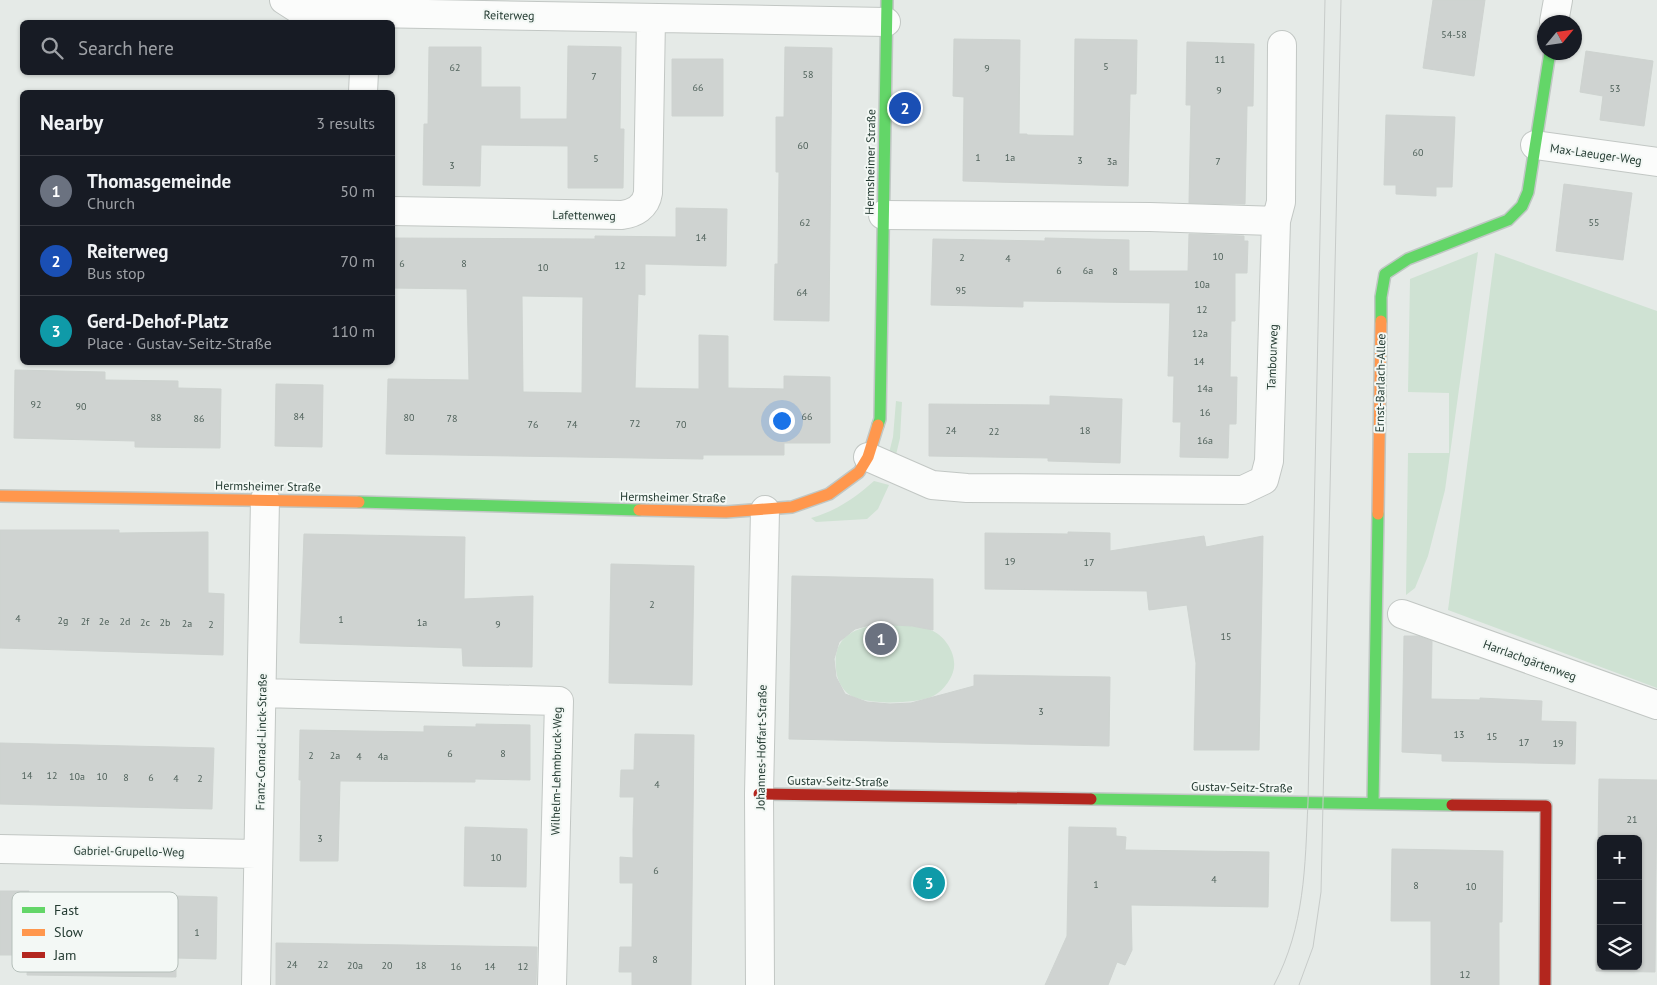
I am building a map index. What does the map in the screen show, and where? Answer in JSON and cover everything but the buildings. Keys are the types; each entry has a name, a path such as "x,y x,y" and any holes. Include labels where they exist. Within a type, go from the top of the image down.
{"street":[{"name":"Reiterweg","path":"284,0 298,9 366,18 651,18 887,11"},
{"path":"1555,15 1558,0"},
{"name":"Hermsheimer Straße","path":"0,496 266,499 726,512 792,507 829,494 859,472 868,457 880,419 887,11"},
{"name":"Lafettenweg","path":"395,211 622,215 638,210 645,203 648,193 651,18"},
{"name":"Tambourweg","path":"868,457 932,485 968,488 1243,490 1264,480 1269,461 1276,221 1281,202 1282,45"},
{"name":"Ernst-Barlach-Allee","path":"1373,803 1381,297 1385,274 1408,260 1508,220 1522,206 1528,192 1549,60"},
{"path":"363,90 364,75"},
{"name":"Max-Laeuger-Weg","path":"1536,145 1657,162"},
{"path":"883,215 1150,217 1276,221"},
{"name":"Franz-Conrad-Linck-Straße","path":"256,985 266,499"},
{"name":"Johannes-Hoffart-Straße","path":"760,985 759,794 765,510"},
{"name":"Harrlachgärtenweg","path":"1402,614 1657,705"},
{"name":"Wilhelm-Lehmbruck-Weg","path":"262,693 559,701 552,985"},
{"name":"Gustav-Seitz-Straße","path":"759,794 1546,806 1545,985"},
{"name":"Gabriel-Grupello-Weg","path":"0,849 258,854"}],"green space":[{"path":"1478,252 1445,490 1428,556 1415,588 1406,595 1408,453 1449,453 1449,393 1408,392 1410,279"},
{"path":"1495,253 1657,311 1657,688 1448,610"},
{"path":"896,401 902,402 900,438 895,459 888,457 893,437"},
{"path":"874,481 889,485 878,509 867,519 816,522 811,518 829,512 845,503"},
{"path":"887,624 928,629 938,634 947,643 953,654 953,672 945,687 938,693 931,697 912,701 874,702 853,697 844,690 839,681 836,668 838,647 850,634 858,630"}],"tram line":[{"path":"1274,985 1292,941 1298,918 1306,850 1325,0"},
{"path":"1299,985 1313,947 1321,892 1341,0"}],"traffic: fast":[{"path":"878,425 880,419 887,0"},
{"path":"1381,321 1381,297 1385,274 1408,259 1508,220 1522,206 1528,192 1549,60"},
{"path":"359,502 639,510"},
{"path":"1373,803 1378,514"},
{"path":"1091,799 1452,805"}],"traffic: slow":[{"path":"1378,514 1381,321"},
{"path":"639,510 726,512 792,507 829,494 859,472 868,457 878,425"},
{"path":"0,496 359,502"}],"traffic: jam":[{"path":"759,794 1091,799"},
{"path":"1452,805 1546,806 1545,985"}],"place":[{"name":"Reiterweg","path":"905,108"},
{"name":"Thomasgemeinde","path":"881,639"},
{"name":"Gerd-Dehof-Platz","path":"929,883"}]}
